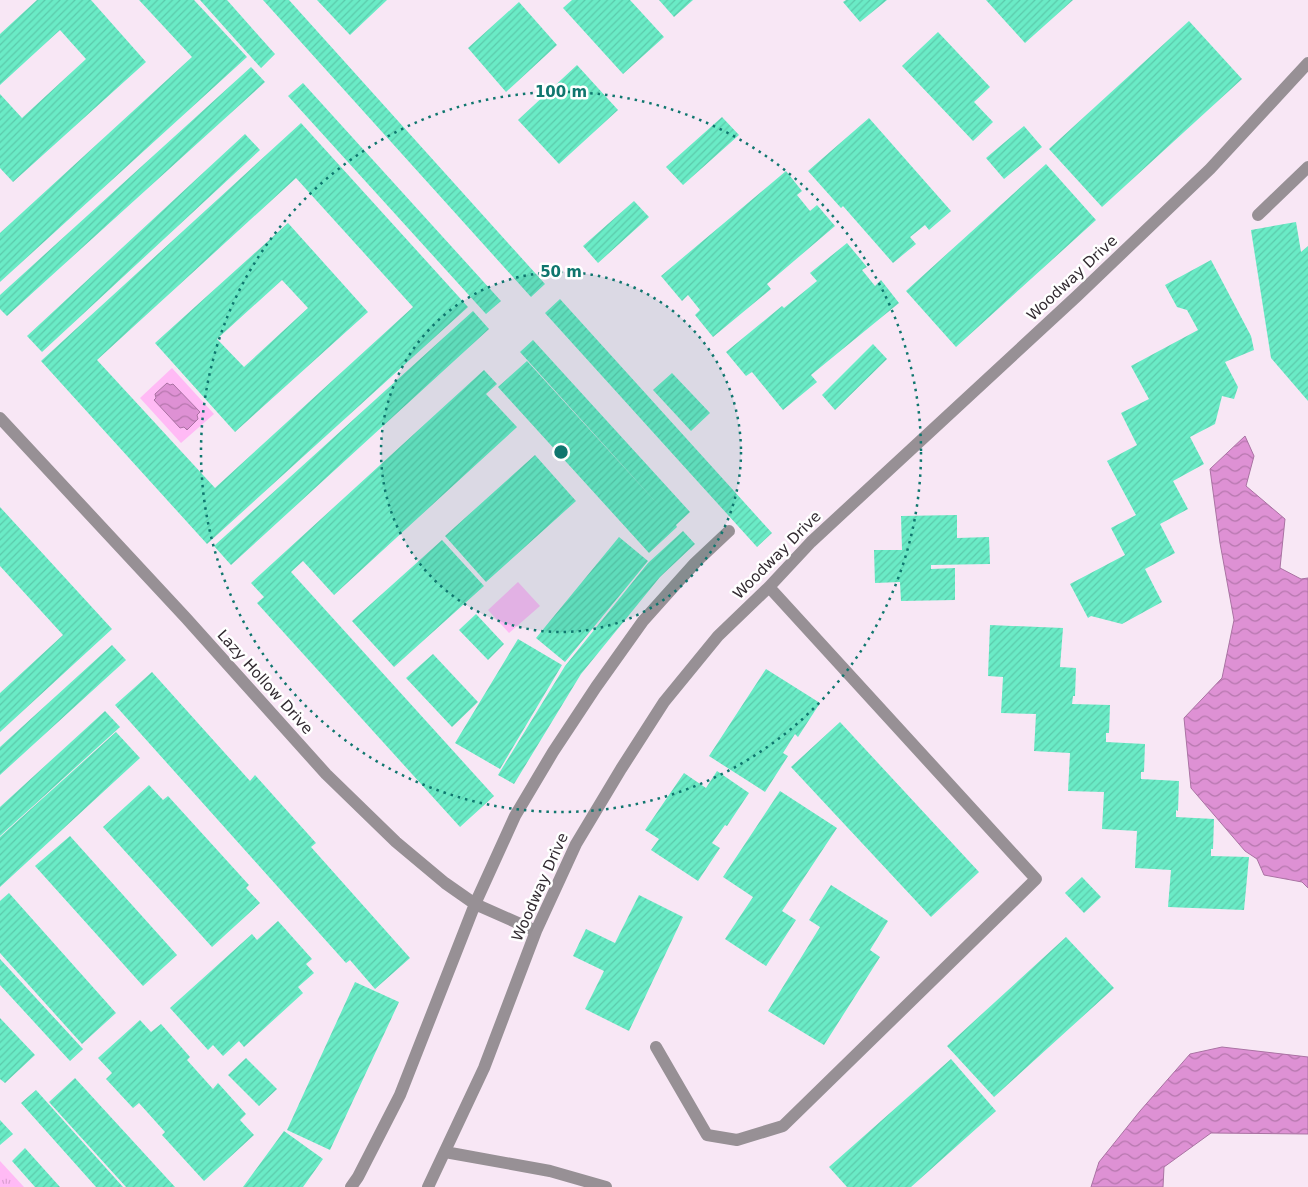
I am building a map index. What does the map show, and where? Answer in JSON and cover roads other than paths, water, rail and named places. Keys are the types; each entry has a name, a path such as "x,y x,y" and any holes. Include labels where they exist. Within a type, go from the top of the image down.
{"street":[{"name":"Woodway Drive","path":"428,1187 484,1068 536,932 576,844 664,702 718,636 769,588 811,542 1077,296 1210,169 1308,63"},
{"path":"1258,215 1308,167"},
{"name":"Lazy Hollow Drive","path":"0,418 186,618 326,774 396,842 445,883 475,904 536,932"},
{"path":"350,1187 358,1177 400,1095 475,904 516,816 553,752 643,621 695,563 729,531"},
{"path":"656,1047 707,1135 737,1140 783,1126 1036,879 769,588"},
{"path":"445,1152 550,1171 606,1187"}],"water":[{"path":"167,383 173,384 200,412 197,415 198,419 187,430 184,427 180,428 154,400 156,398 155,394"},
{"path":"1245,436 1254,456 1246,486 1285,519 1280,568 1301,579 1308,578 1308,888 1302,882 1264,875 1257,859 1245,851 1191,788 1184,718 1222,678 1234,620 1220,543 1210,469"},
{"path":"1222,1047 1308,1057 1308,1134 1211,1133 1164,1167 1163,1187 1091,1187 1099,1162 1140,1111 1190,1054"}]}
